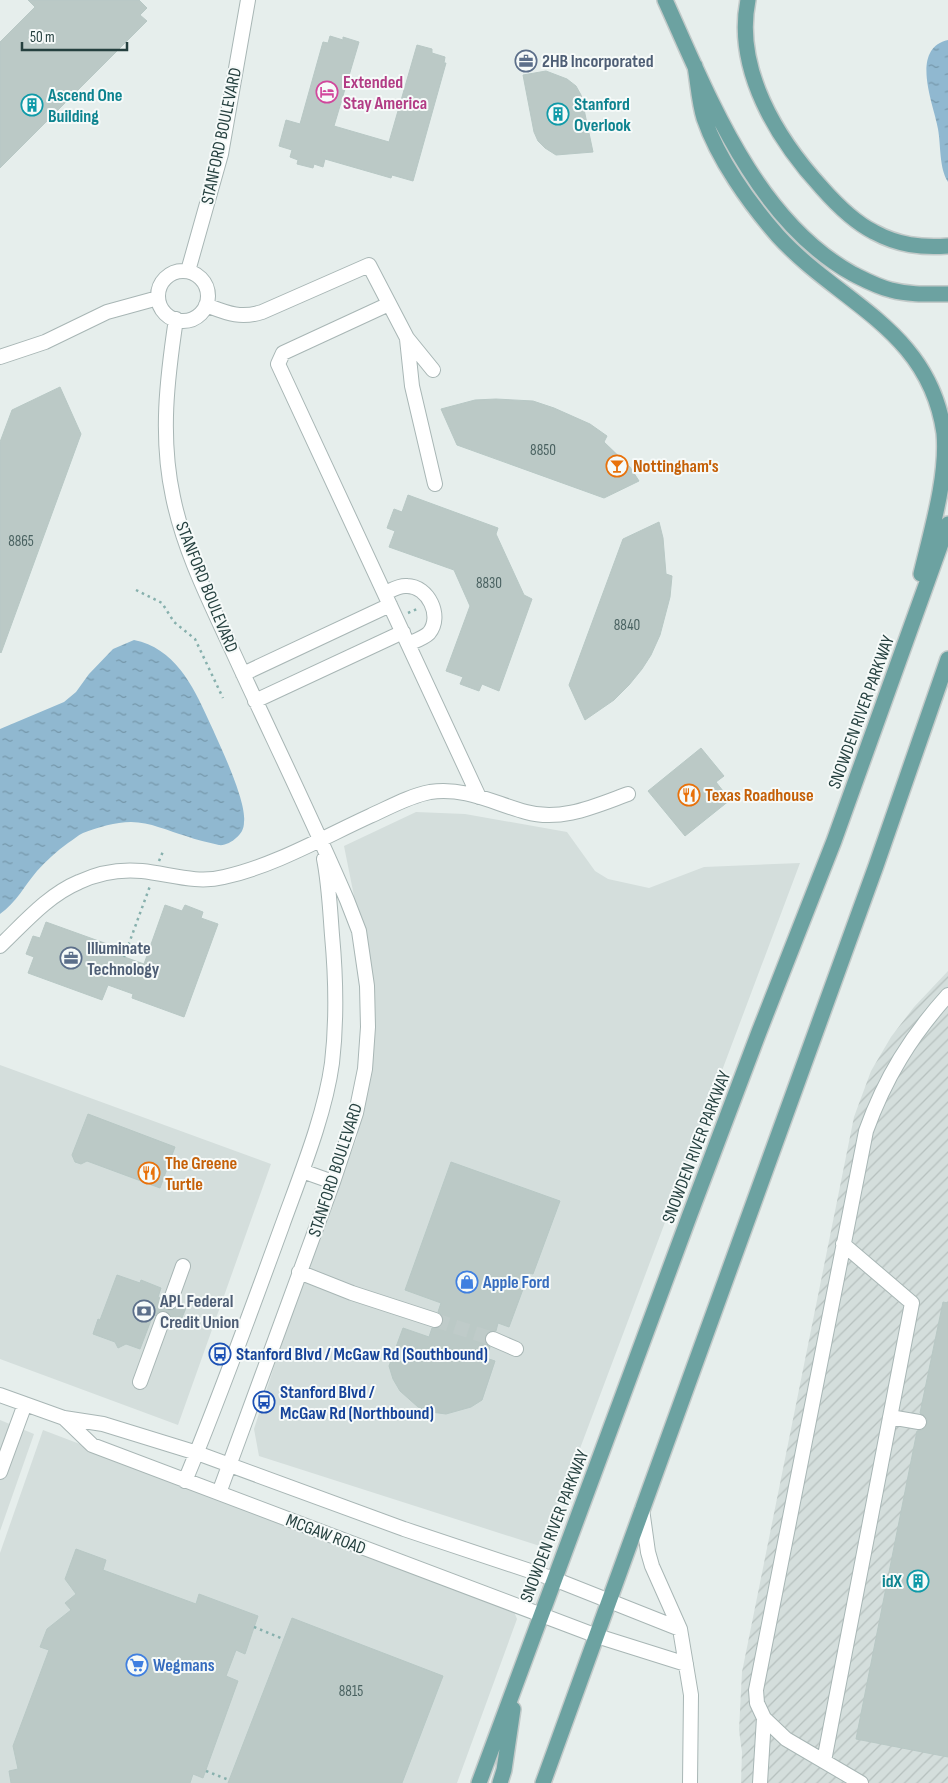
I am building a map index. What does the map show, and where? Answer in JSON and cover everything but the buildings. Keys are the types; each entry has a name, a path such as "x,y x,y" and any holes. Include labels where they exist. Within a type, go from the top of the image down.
{"main road":[{"path":"665,0 731,139 750,171 770,201 810,244 838,266 868,282 892,290 924,295 948,294"},
{"path":"748,0 744,16 745,39 759,91 774,122 792,152 809,174 853,218 873,232 894,241 914,246 948,246"},
{"path":"695,66 704,117 714,140 736,180 757,210 800,257 882,323 901,341 917,361 929,382 938,407 944,434 944,461 941,486 903,651"},
{"name":"SNOWDEN RIVER PARKWAY","path":"479,1783 759,1032 834,841 948,524"},
{"path":"543,1783 808,1055 948,659"},
{"path":"500,1783 504,1770 517,1678"}],"street":[{"name":"STANFORD BOULEVARD","path":"188,271 221,154 248,0"},
{"path":"206,305 231,314 252,315 369,265 407,338 433,370"},
{"path":"178,271 188,271 200,277 206,285 208,296 206,305 200,314 192,319 176,320 164,313 160,306 158,298 160,285 164,279 178,271"},
{"path":"0,357 45,342 107,312 158,298"},
{"path":"389,304 283,353 278,364 479,797"},
{"name":"STANFORD BOULEVARD","path":"176,320 168,374 165,421 168,464 173,497 192,560 347,900 359,931 367,986 368,1027 365,1069 356,1113 333,1182 219,1493"},
{"path":"407,338 412,386 435,484"},
{"path":"243,674 387,599 399,586 412,586 420,590 427,596 431,604 434,613 433,624 429,632 423,637 406,638 255,700"},
{"path":"0,946 48,901 79,882 92,877 106,873 140,871 194,880 225,877 279,859 416,795 446,791 462,793 526,812 557,815 592,807 628,794"},
{"name":"STANFORD BOULEVARD","path":"185,1480 258,1293 302,1171 323,1105 332,1065 336,1026 337,986 330,904 320,839"},
{"path":"862,1783 786,1739 764,1718 757,1703 756,1690 866,1130 877,1101 895,1065 918,1030 948,995"},
{"path":"302,1171 333,1182"},
{"path":"824,1761 912,1303 843,1244"},
{"path":"170,1302 183,1266"},
{"path":"299,1272 352,1293 435,1320"},
{"path":"140,1382 164,1319"},
{"path":"493,1339 516,1349"},
{"name":"MCGAW ROAD","path":"0,1394 64,1418 103,1424 197,1453 404,1529 554,1579 680,1629"},
{"path":"0,1472 25,1404"},
{"path":"890,1417 919,1422"},
{"name":"MCGAW ROAD","path":"64,1418 92,1446 597,1636 686,1664"},
{"path":"642,1509 648,1552 652,1566 680,1629 691,1695 690,1783"},
{"path":"760,1783 764,1718"}],"path":[{"path":"136,590 162,603 174,622 195,639 223,698"},
{"path":"405,614 422,606"},
{"path":"158,864 164,849"},
{"path":"124,957 152,880"},
{"path":"254,1627 284,1638"},
{"path":"206,1771 229,1780"}],"shaded area":[{"path":"416,812 465,814 567,832 595,871 608,879 649,888 704,867 800,863 543,1547 259,1456 254,1429 290,1317 357,1137 375,1001 344,846"},
{"path":"948,971 948,1783 741,1783 742,1752 739,1730 742,1672 854,1117 871,1071 891,1037 914,1007"},
{"path":"0,1065 271,1164 178,1425 0,1359"},
{"path":"0,1420 34,1434 0,1531"},
{"path":"43,1430 513,1609 517,1619 457,1783 0,1783 0,1553"}],"water":[{"path":"948,40 948,182 942,164 938,129 929,93 927,66 929,54 936,45"},
{"path":"134,640 148,644 171,660 189,681 196,693 237,786 244,812 242,831 232,841 221,845 138,822 113,824 83,833 48,860 37,871 11,905 0,914 0,729 64,702 76,692 89,674 113,649"}],"tunnel":[{"path":"435,1320 493,1339"}],"place":[{"name":"2HB Incorporated","path":"526,61"},
{"name":"Extended Stay America","path":"327,92"},
{"name":"Ascend One Building","path":"32,105"},
{"name":"Stanford Overlook","path":"558,114"},
{"name":"Nottingham's","path":"617,466"},
{"name":"Texas Roadhouse","path":"689,795"},
{"name":"Illuminate Technology","path":"71,958"},
{"name":"The Greene Turtle","path":"149,1173"},
{"name":"Apple Ford","path":"467,1282"},
{"name":"APL Federal Credit Union","path":"144,1311"},
{"name":"Stanford Blvd / McGaw Rd (Southbound)","path":"220,1354"},
{"name":"Stanford Blvd / McGaw Rd (Northbound)","path":"264,1402"},
{"name":"idX","path":"918,1581"},
{"name":"Wegmans","path":"137,1665"}]}
